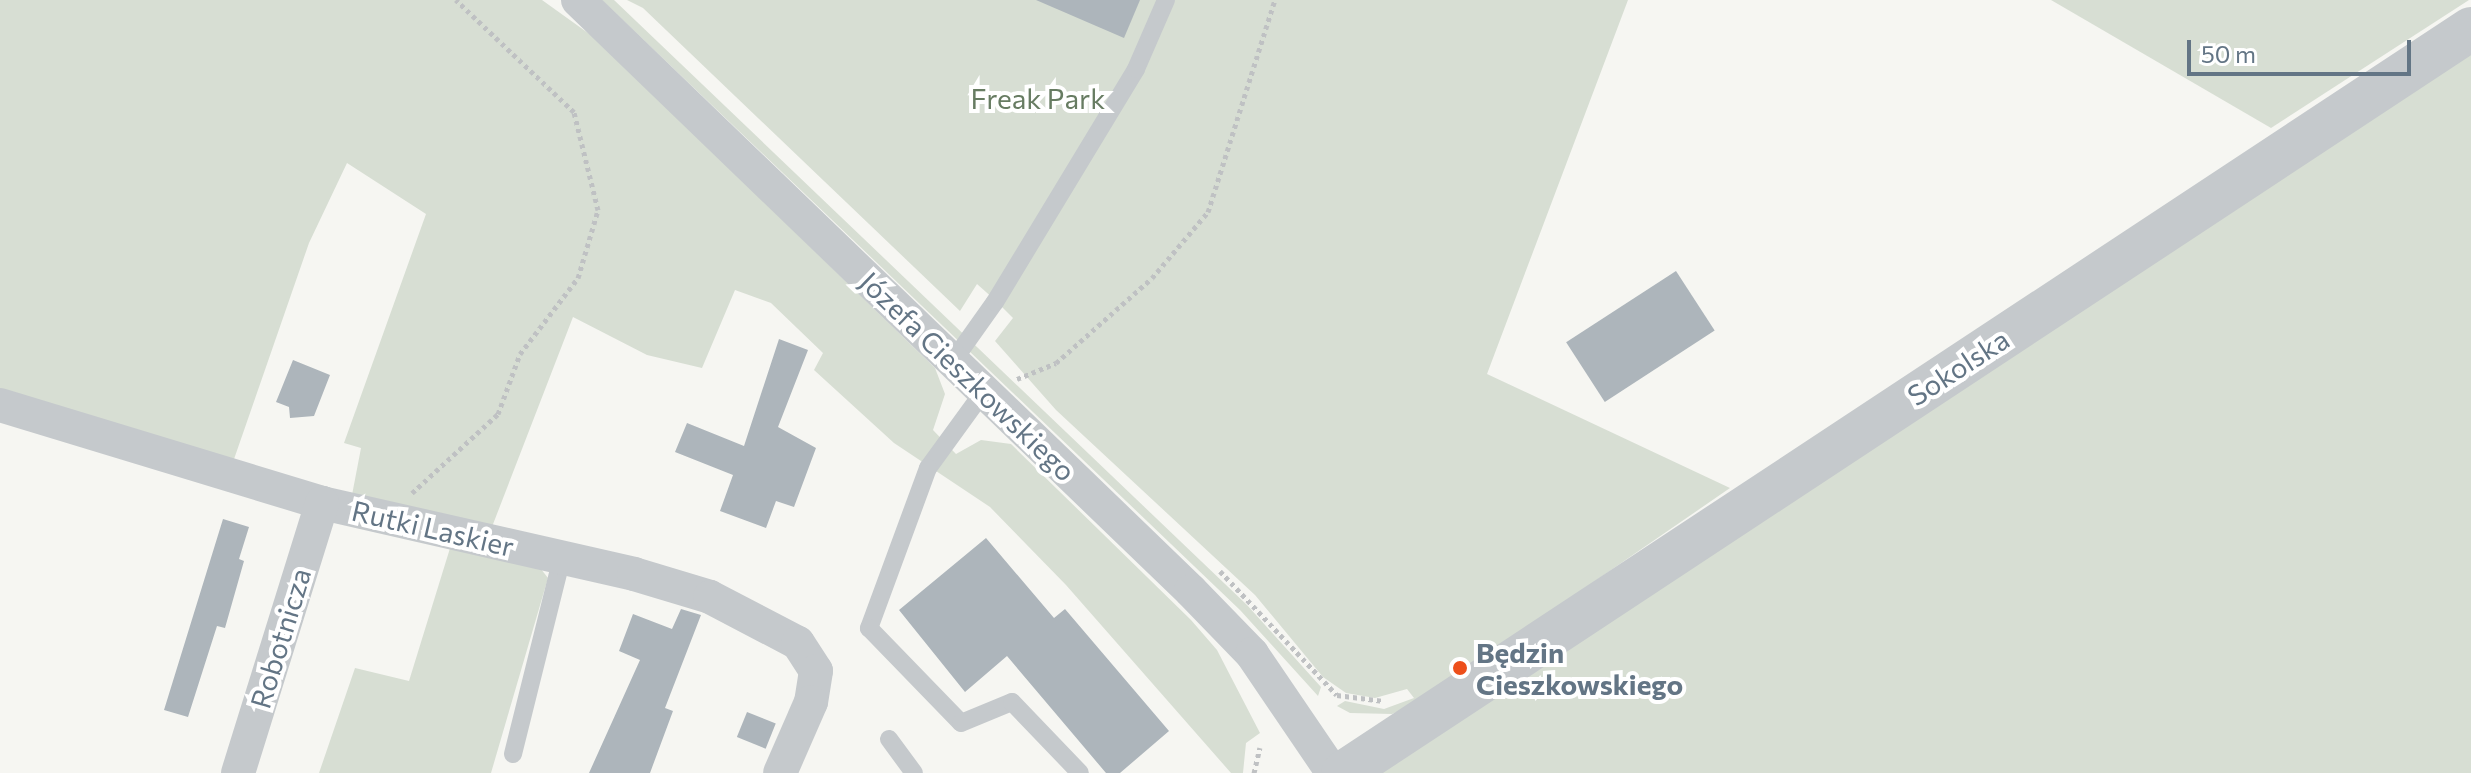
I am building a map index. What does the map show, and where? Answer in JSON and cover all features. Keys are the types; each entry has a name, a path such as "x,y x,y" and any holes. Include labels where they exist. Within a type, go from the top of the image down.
{"street":[{"name":"Józefa Cieszkowskiego","path":"578,0 1252,654 1333,773"},
{"name":"Sokolska","path":"1343,773 2471,29"},
{"name":"Rutki Laskier","path":"0,405 322,503 562,558 710,597 798,643 816,671 811,702 780,773"},
{"name":"Robotnicza","path":"238,773 322,503"}],"lane":[{"path":"953,361 995,302 1136,69 1166,0"},
{"path":"984,391 928,468 869,628 961,723 1012,702 1080,773"},
{"path":"513,754 562,558"},
{"path":"889,739 914,773"}],"path":[{"path":"385,517 498,414 520,354 578,278 598,210 574,112 456,0"},
{"path":"1017,380 1056,363 1152,278 1208,212 1275,0"},
{"path":"1254,773 1260,748"}],"green space":[{"path":"0,0 542,0 595,38 935,368 945,394 933,430 956,454 981,440 1011,444 1191,620 1217,650 1260,733 1246,743 1243,773 1231,773 1066,585 990,507 894,443 814,370 823,353 771,303 735,290 702,368 647,355 573,317 490,532 352,495 361,448 344,443 426,214 347,163 309,243 233,462 0,390"},
{"path":"602,0 614,0 1247,605 1321,687 1318,696 1240,610"},
{"name":"Freak Park","path":"627,0 1628,0 1487,374 1730,488 1418,703 1392,714 1350,713 1337,706 1345,701 1384,709 1414,698 1407,689 1375,698 1346,693 1323,677 1255,595 1056,410 995,341 1013,318 995,300 977,284 960,311 643,8"},
{"path":"2051,0 2469,0 2271,128"},
{"path":"2471,48 2471,773 1371,773"},
{"path":"451,545 541,569 548,578 491,773 319,773 355,668 409,681"}],"building":[{"path":"1036,0 1140,0 1124,38"},
{"path":"1676,271 1715,331 1605,402 1566,342"},
{"path":"779,339 808,350 778,427 816,448 794,507 776,501 766,528 720,511 733,475 675,452 687,423 744,446"},
{"path":"293,360 330,375 314,416 290,418 289,407 276,402"},
{"path":"223,519 249,527 239,559 244,561 225,628 217,626 188,717 164,710"},
{"path":"986,538 1054,618 1065,609 1169,731 1120,773 1106,773 1007,656 965,692 899,610"},
{"path":"681,609 701,615 665,708 673,711 650,773 589,773 640,660 619,651 633,614 672,629"},
{"path":"747,712 776,724 766,749 737,737"}],"place":[{"name":"Będzin Cieszkowskiego","path":"1460,668"}]}
